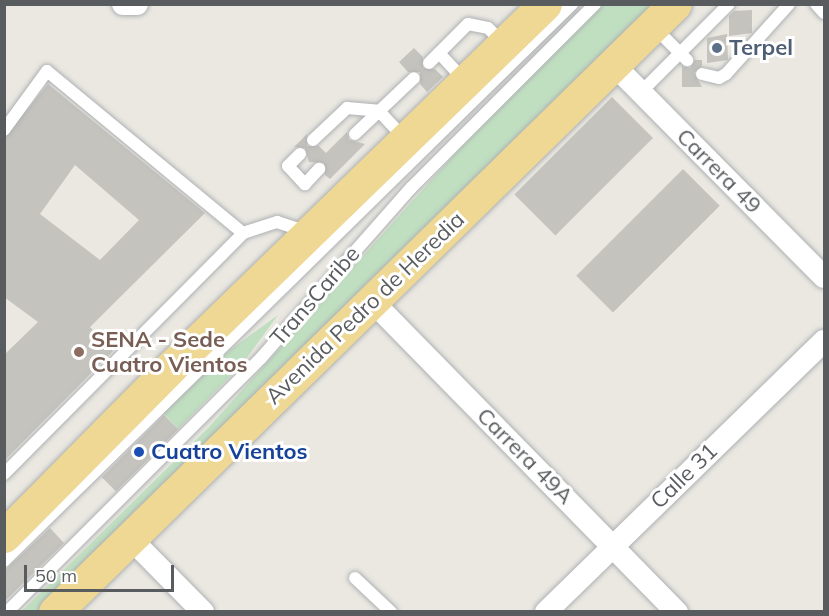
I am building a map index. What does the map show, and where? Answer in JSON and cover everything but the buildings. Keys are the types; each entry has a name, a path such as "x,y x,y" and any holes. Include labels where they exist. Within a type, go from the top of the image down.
{"highway":[{"path":"4,536 171,367 312,233 545,4"},
{"name":"Avenida Pedro de Heredia","path":"55,612 664,15"}],"street":[{"path":"123,4 136,4"},
{"name":"Carrera 49","path":"614,65 825,277"},
{"name":"Carrera 49A","path":"372,302 677,612"},
{"name":"Calle 31","path":"546,612 612,545 825,342"},
{"path":"130,538 203,612"}],"lane":[{"name":"TransCaribe","path":"4,561 572,4"},
{"name":"TransCaribe","path":"7,612 261,357 405,194 595,4"},
{"path":"641,92 683,57 729,4"},
{"path":"702,74 719,78 726,74 789,4"},
{"path":"816,4 825,13"},
{"path":"664,15 683,57"},
{"path":"429,63 468,24 488,28 504,44"},
{"path":"439,53 466,82"},
{"path":"4,130 47,71 243,233"},
{"path":"355,134 414,78"},
{"path":"313,140 347,108 379,111 406,141"},
{"path":"300,154 288,166 305,184 320,169"},
{"path":"4,474 243,233 277,222 312,233"},
{"path":"355,578 391,612"}],"green space":[{"path":"603,5 660,5 38,611 21,612 210,426 461,147"},
{"path":"278,315 243,363 178,429 163,413 230,350"}],"place":[{"name":"Terpel","path":"717,48"},
{"name":"SENA - Sede Cuatro Vientos","path":"79,352"},
{"name":"Cuatro Vientos","path":"139,452"}]}
